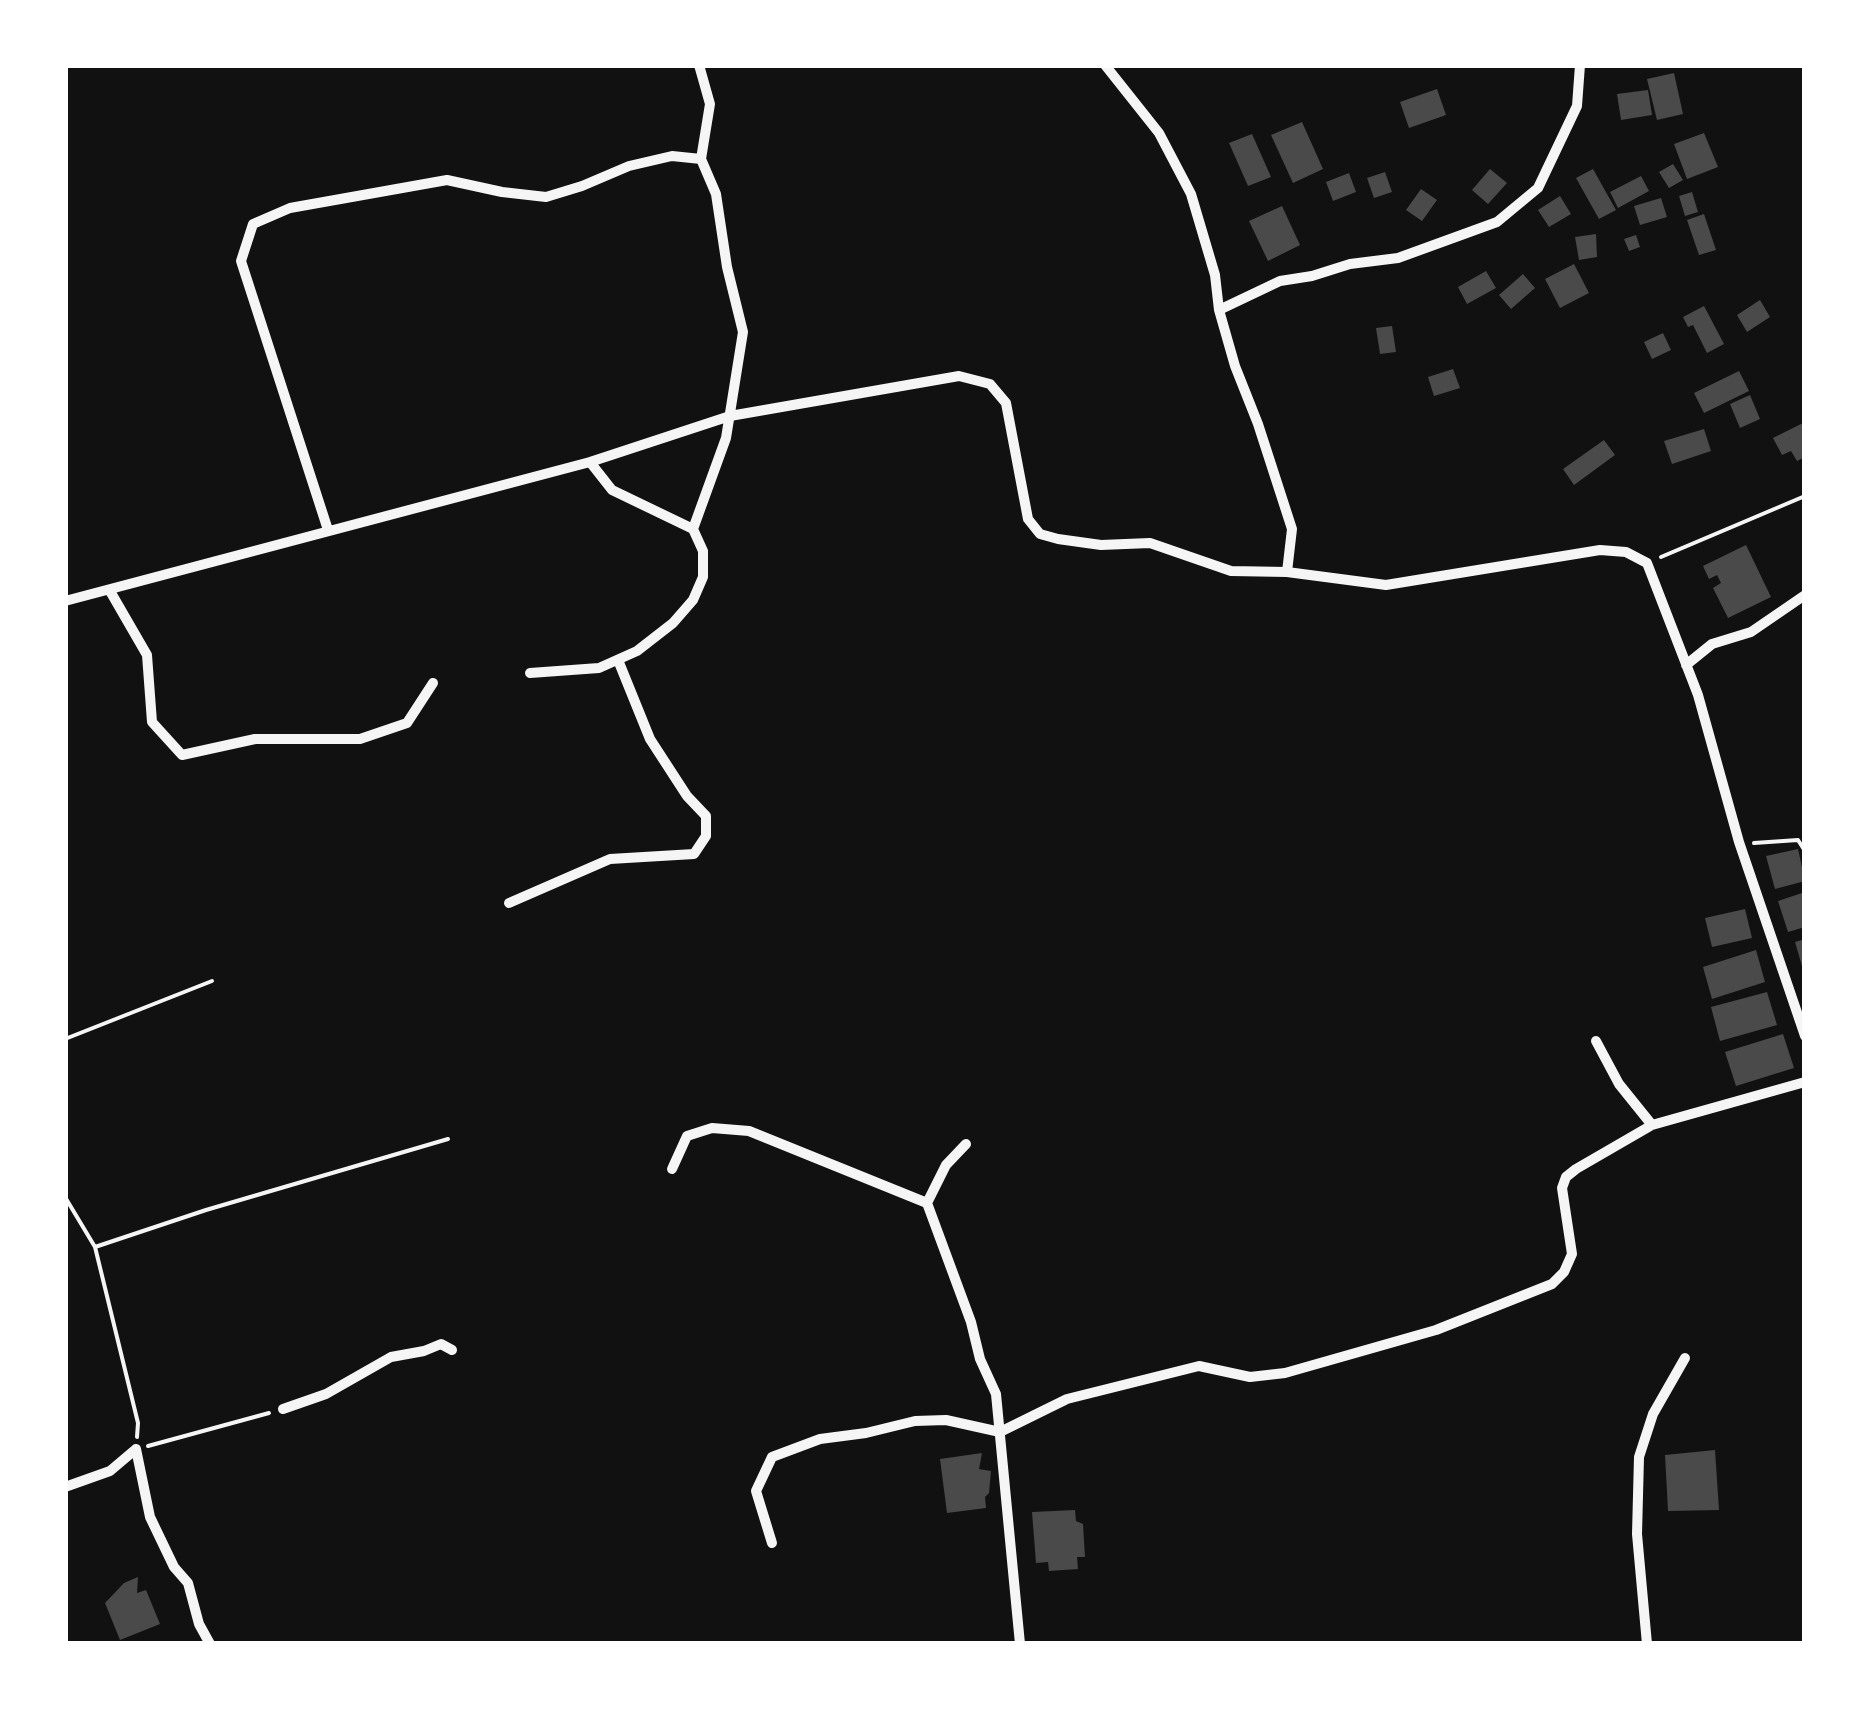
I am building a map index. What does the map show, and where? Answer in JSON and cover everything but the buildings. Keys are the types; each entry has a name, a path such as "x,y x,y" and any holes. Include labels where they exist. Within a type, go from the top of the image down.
{"street":[{"path":"693,530 715,476 730,416 743,332 716,194 700,159 710,104 700,65"},
{"path":"1105,65 1159,133 1191,194 1214,275 1218,310 1292,529 1287,572"},
{"path":"1218,310 1280,280 1398,258 1497,222 1538,188 1577,106 1580,65"},
{"path":"328,530 241,260 252,224 290,208 447,180 546,197 629,166 672,156 700,159"},
{"path":"65,600 590,462 730,416 958,376 990,384 1006,402 1028,519 1040,534 1102,545 1150,542 1231,571 1287,572 1386,585 1600,550 1626,552 1647,563 1698,696 1739,842 1805,1036"},
{"path":"530,673 599,668 637,651 673,623 694,600 703,577 703,551 693,530 612,490 590,462"},
{"path":"110,591 146,655 152,722 182,755 255,740 360,739 407,723 433,683"},
{"path":"1686,665 1712,644 1751,632 1805,595"},
{"path":"508,903 610,859 694,854 706,836 706,816 687,796 650,739 618,660"},
{"path":"1596,1041 1619,1084 1652,1126"},
{"path":"772,1543 756,1491 772,1458 820,1438 866,1434 915,1421 946,1420 1000,1432 1067,1398 1168,1371 1199,1366 1250,1377 1284,1373 1436,1330 1552,1284 1564,1272 1572,1254 1562,1188 1566,1177 1652,1126 1805,1082"},
{"path":"672,1169 687,1136 712,1128 749,1131 927,1203"},
{"path":"966,1144 946,1165 927,1203 971,1322 980,1359 996,1394 1020,1644"},
{"path":"283,1408 326,1394 391,1357 424,1352 441,1344 452,1350"},
{"path":"1646,1644 1637,1534 1638,1457 1653,1414 1685,1358"},
{"path":"65,1487 110,1471 136,1449 150,1517 174,1567 188,1584 199,1624 210,1644"}],"path":[{"path":"1647,563 1805,496"},
{"path":"1739,842 1771,844 1798,840 1805,850"},
{"path":"65,1039 212,981"},
{"path":"95,1247 448,1139"},
{"path":"65,1196 95,1247 138,1423 136,1449 283,1408"}]}
